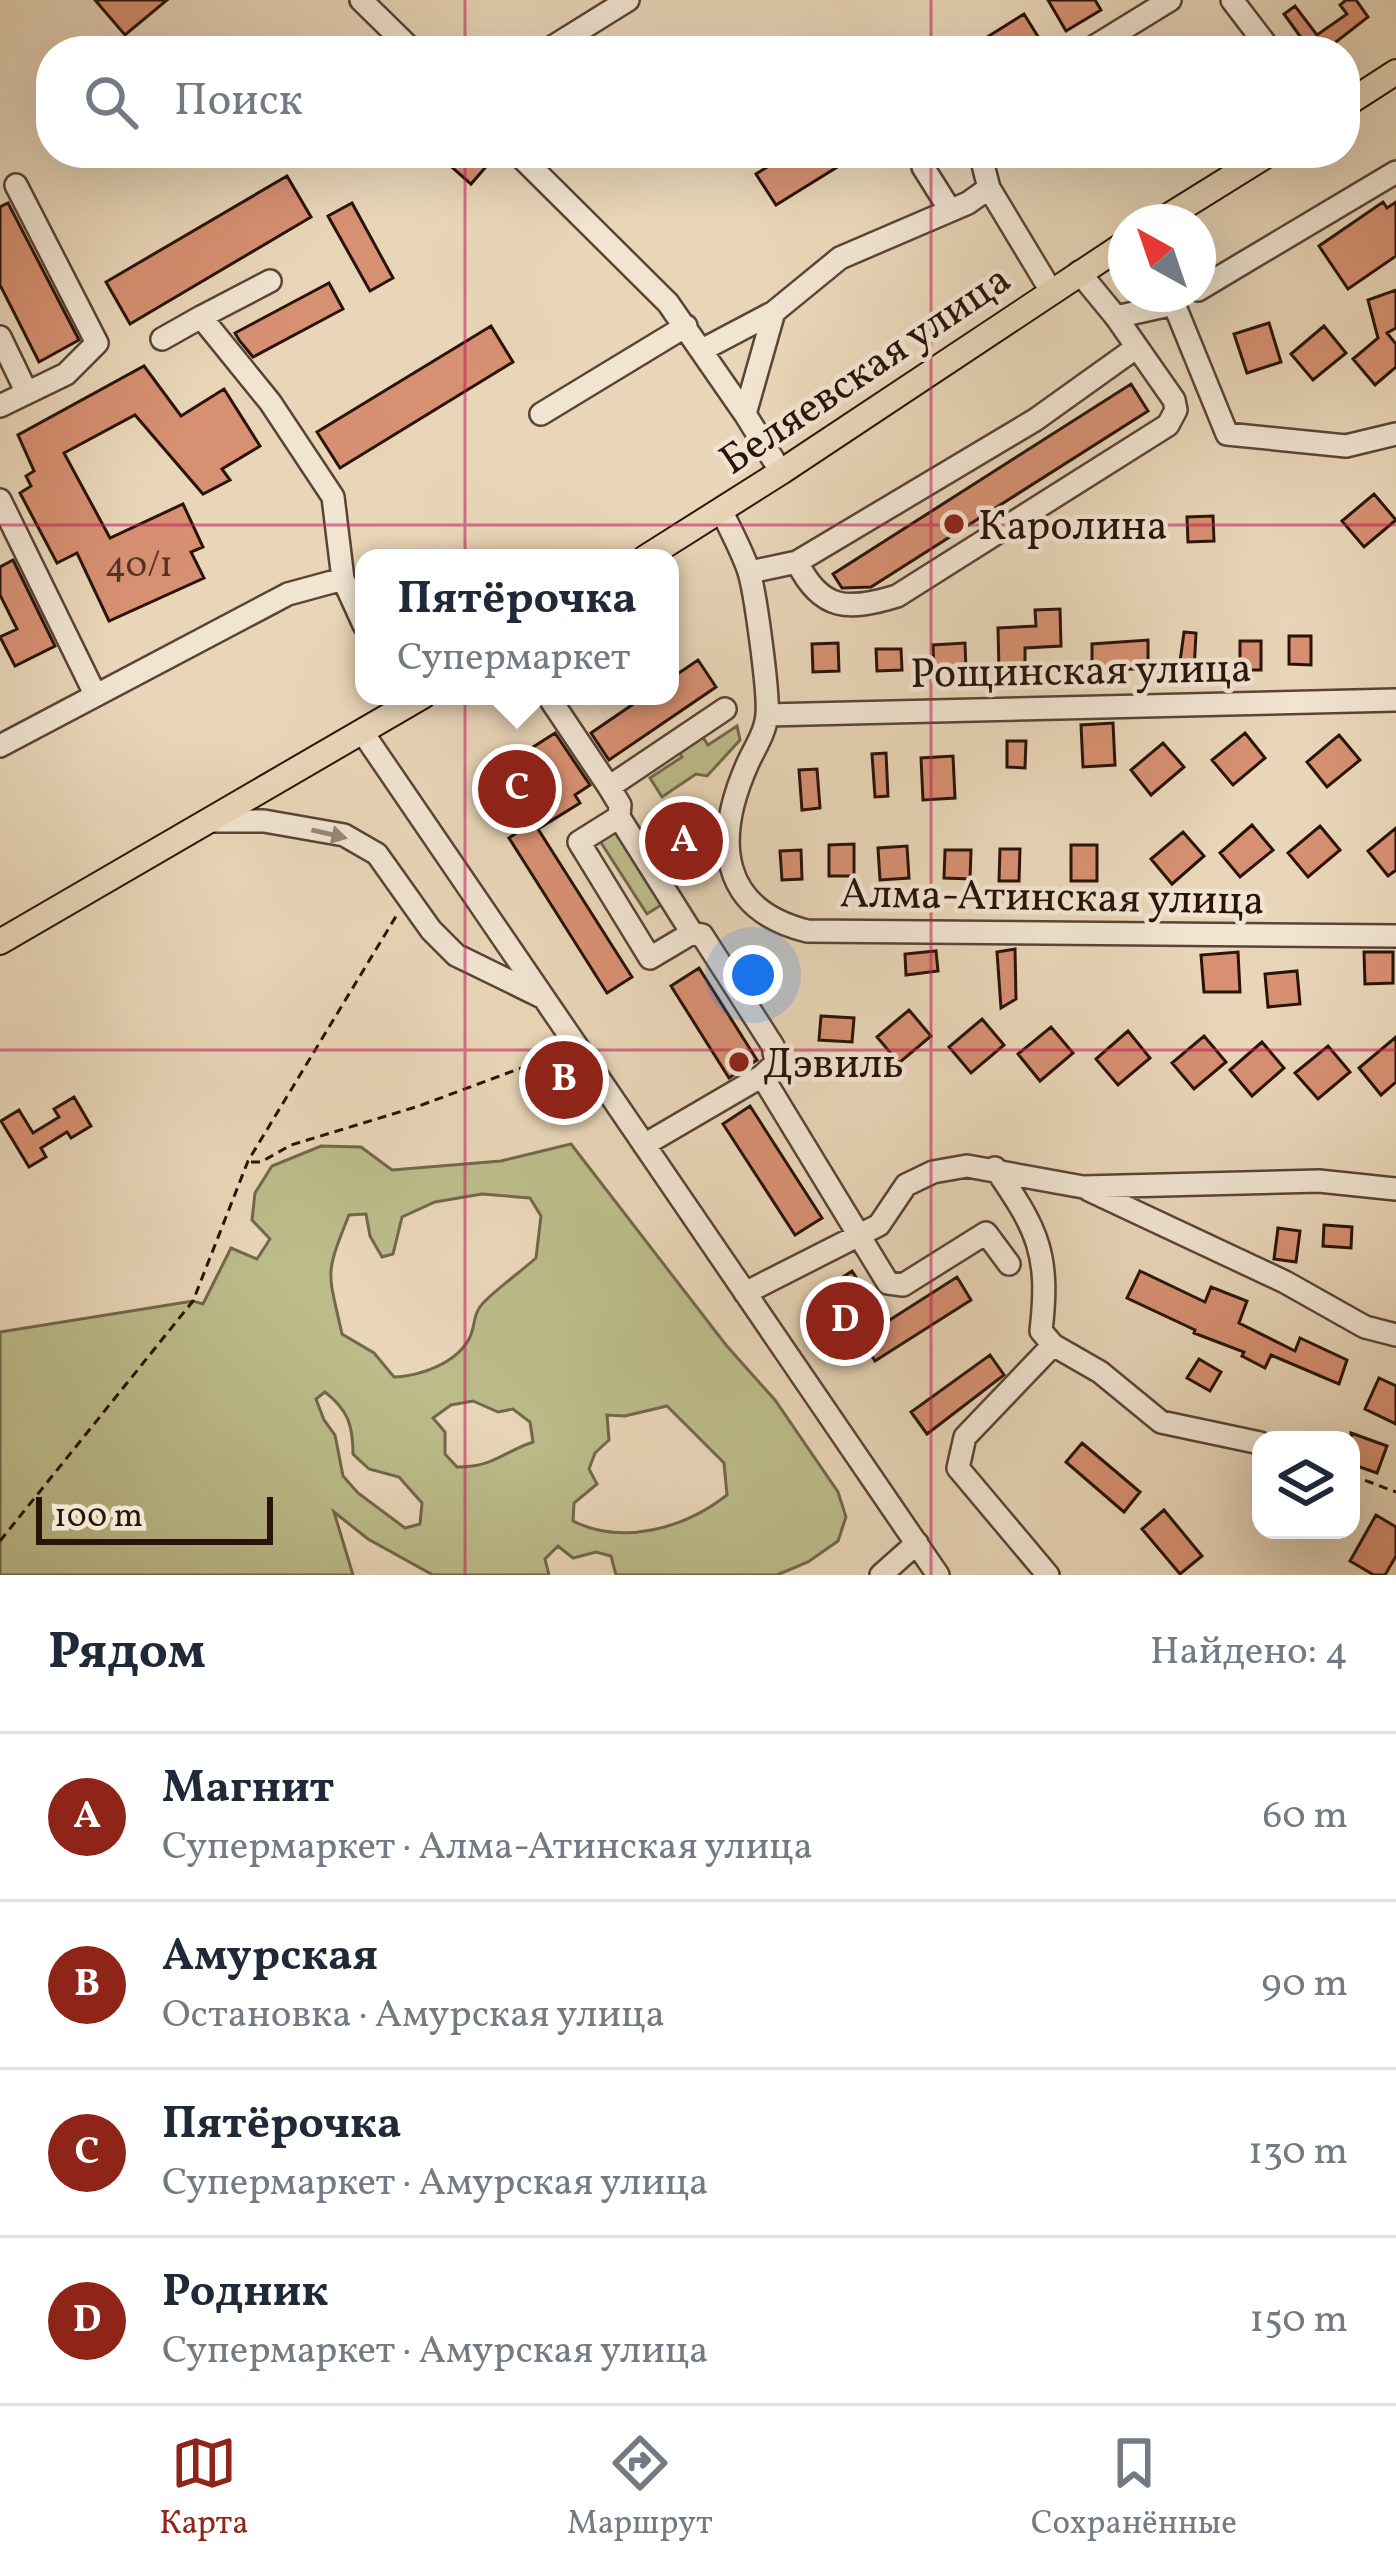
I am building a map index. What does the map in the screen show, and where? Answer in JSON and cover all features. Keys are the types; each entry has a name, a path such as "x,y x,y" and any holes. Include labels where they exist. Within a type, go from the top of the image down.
{"main road":[{"path":"1360,95 1396,72"},
{"path":"1188,204 1246,168"},
{"name":"Беляевская улица","path":"658,549 1108,254"},
{"path":"0,942 363,733 396,705"}],"street":[{"path":"361,0 398,36"},
{"path":"570,36 628,0"},
{"path":"1106,36 1145,6 1170,0"},
{"path":"1232,0 1260,36"},
{"path":"532,168 668,303 781,472"},
{"path":"924,168 950,210"},
{"path":"984,168 989,188 1051,291"},
{"path":"1216,279 1396,172"},
{"path":"0,406 66,374 97,343 16,184"},
{"path":"702,350 774,312 839,258 989,188"},
{"path":"797,562 815,593 829,602 868,605 897,596 1168,425 1176,410 1116,317 1079,272"},
{"path":"162,339 270,281"},
{"path":"745,414 774,312"},
{"path":"1116,317 1133,312"},
{"path":"1193,312 1227,434 1346,446 1396,434"},
{"path":"201,317 281,417 333,496 343,579 355,606"},
{"path":"542,413 686,326"},
{"path":"0,337 27,393"},
{"path":"750,572 797,562 1035,420 1137,347"},
{"path":"0,500 94,694"},
{"path":"721,510 750,572 767,716"},
{"path":"0,746 287,594 343,579"},
{"name":"Рощинская улица","path":"767,716 1396,700"},
{"path":"554,705 609,787 620,806 619,818 692,933"},
{"path":"609,787 725,709"},
{"name":"Алма-Атинская улица","path":"767,716 733,810 728,842 746,902 774,923 806,931 1396,936"},
{"path":"363,733 938,1575"},
{"path":"619,818 579,842 650,958 692,933 702,935 772,1046 776,1063 762,1076 644,1145"},
{"path":"214,821 264,821 344,835 376,854 456,956 547,999"},
{"path":"762,1076 888,1282 903,1286 986,1233 1009,1264"},
{"path":"745,1293 879,1226 906,1185 933,1172 967,1166 1083,1187 1285,1282 1365,1328 1396,1336"},
{"path":"995,1168 1038,1237 1046,1275 1041,1331 1053,1345 1100,1372 1161,1422 1252,1441"},
{"path":"1083,1187 1319,1180 1396,1189"},
{"path":"1048,1575 958,1468 964,1437 1053,1345"},
{"path":"881,1575 916,1543"}],"path":[{"path":"0,1541 193,1301 248,1161 407,898"},
{"path":"248,1161 261,1162 291,1145 419,1106 548,1058"},
{"path":"1360,1478 1396,1492"}],"green space":[{"path":"737,726 740,740 707,776 696,774 662,797 650,778 682,757 677,748 700,733 708,745"},
{"path":"617,825 675,913 669,917 661,905 647,914 598,838"},
{"path":"571,1144 726,1345 775,1400 838,1492 846,1517 838,1541 808,1562 777,1575 616,1575 611,1556 596,1552 573,1558 558,1546 545,1559 549,1575 433,1575 368,1539 334,1512 353,1575 0,1575 0,1332 193,1301 203,1304 231,1248 257,1259 270,1239 252,1220 255,1193 272,1166 321,1146 361,1147 392,1170 501,1161","holes":["482,1194 530,1198 541,1216 536,1258 483,1303 469,1339 456,1355 426,1371 394,1377 374,1353 342,1334 331,1285 332,1263 349,1215 366,1214 370,1236 382,1257 393,1254 402,1217 435,1202","325,1392 344,1412 353,1454 369,1469 399,1477 422,1503 420,1524 405,1528 343,1476 335,1435 316,1399","473,1401 498,1412 513,1409 530,1422 533,1442 489,1462 457,1467 445,1454 445,1432 433,1418 451,1405","667,1406 724,1463 727,1495 692,1516 653,1530 612,1532 573,1521 574,1503 597,1484 589,1469 595,1453 609,1440 607,1415 625,1416"]}],"building":[{"path":"95,0 167,0 125,35"},
{"path":"1048,0 1095,0 1101,10 1066,31"},
{"path":"1356,0 1368,17 1344,36 1300,36 1284,14 1295,6 1317,35 1347,14 1340,5"},
{"path":"1024,14 1038,36 989,36"},
{"path":"453,168 485,168 471,184"},
{"path":"766,168 836,168 776,205 756,174"},
{"path":"287,176 311,217 130,324 106,282"},
{"path":"1383,202 1387,208 1396,202 1396,256 1348,289 1319,246"},
{"path":"8,203 79,340 39,362 0,285 0,207"},
{"path":"352,203 393,278 370,291 328,216"},
{"path":"329,283 343,309 253,357 239,340 235,333"},
{"path":"1396,290 1396,328 1387,333 1396,344 1396,367 1375,385 1353,359 1378,338 1368,300"},
{"path":"1269,323 1281,362 1247,373 1234,334"},
{"path":"491,326 513,362 340,468 317,432"},
{"path":"1324,326 1346,353 1313,380 1291,354"},
{"path":"144,366 181,416 224,389 260,446 222,469 230,480 203,494 135,415 64,453 110,538 183,504 203,547 191,552 204,578 109,621 77,553 57,563 20,493 31,486 26,476 34,471 18,435"},
{"path":"1131,384 1148,411 871,587 842,588 833,574"},
{"path":"1374,494 1396,520 1364,547 1342,521"},
{"path":"1213,516 1214,541 1188,542 1187,517"},
{"path":"13,560 55,646 15,666 0,637 17,629 0,595 0,567"},
{"path":"1060,609 1061,646 1025,648 1025,668 999,670 998,628 1036,626 1035,610"},
{"path":"1184,632 1196,633 1194,671 1179,669"},
{"path":"1289,636 1311,636 1311,665 1289,664"},
{"path":"1148,640 1148,669 1092,669 1092,644"},
{"path":"1240,641 1261,641 1261,670 1240,670"},
{"path":"838,643 839,671 813,672 812,644"},
{"path":"965,643 966,670 934,671 933,645"},
{"path":"876,649 901,649 902,670 877,671"},
{"path":"698,660 716,687 609,760 591,733 632,705 679,705 679,673"},
{"path":"1113,723 1115,765 1083,767 1081,725"},
{"path":"555,733 590,785 575,795 580,803 538,829 632,977 607,993 509,838 521,830 491,774"},
{"path":"1245,733 1265,758 1233,785 1212,760"},
{"path":"1339,735 1360,760 1327,787 1307,762"},
{"path":"1007,741 1026,741 1025,768 1007,767"},
{"path":"1163,743 1184,767 1151,795 1131,770"},
{"path":"886,753 888,796 875,797 872,754"},
{"path":"953,756 955,798 923,800 921,758"},
{"path":"817,769 820,808 802,810 799,770"},
{"path":"682,809 712,857 686,874 656,826"},
{"path":"1252,825 1273,850 1240,877 1220,853"},
{"path":"1320,826 1340,850 1308,877 1288,853"},
{"path":"1396,828 1396,870 1388,876 1368,851"},
{"path":"1183,832 1204,856 1172,884 1151,859"},
{"path":"854,844 854,876 829,876 829,845"},
{"path":"1071,845 1097,845 1097,881 1071,881"},
{"path":"907,846 909,878 880,880 878,848"},
{"path":"1000,849 1020,849 1019,881 999,881"},
{"path":"801,850 802,879 782,880 780,851"},
{"path":"945,850 971,850 970,879 944,878"},
{"path":"1015,949 1016,999 1001,1008 997,952"},
{"path":"936,951 938,971 906,975 905,954"},
{"path":"1238,952 1240,992 1204,992 1201,955"},
{"path":"1364,952 1393,952 1393,983 1365,984"},
{"path":"699,968 757,1060 729,1078 671,986"},
{"path":"1297,971 1300,1004 1268,1007 1265,974"},
{"path":"909,1010 931,1036 899,1063 877,1037"},
{"path":"821,1016 854,1018 852,1042 819,1040"},
{"path":"982,1019 1004,1045 971,1073 949,1047"},
{"path":"1051,1027 1073,1053 1040,1081 1018,1054"},
{"path":"1128,1031 1150,1058 1118,1085 1096,1059"},
{"path":"1204,1036 1226,1062 1194,1089 1172,1063"},
{"path":"1396,1037 1396,1082 1381,1095 1359,1068"},
{"path":"1262,1042 1284,1068 1252,1096 1230,1070"},
{"path":"1328,1046 1350,1072 1318,1099 1295,1073"},
{"path":"74,1097 91,1126 71,1138 67,1132 41,1148 46,1157 29,1167 1,1121 19,1110 33,1133 59,1117 54,1109"},
{"path":"750,1106 822,1218 795,1235 723,1124"},
{"path":"1324,1225 1352,1227 1351,1248 1323,1246"},
{"path":"1278,1228 1300,1231 1296,1262 1274,1259"},
{"path":"852,1271 885,1323 957,1277 971,1300 875,1361 828,1287"},
{"path":"1140,1271 1205,1302 1211,1287 1247,1301 1239,1323 1295,1351 1300,1338 1347,1360 1339,1384 1271,1355 1265,1368 1242,1356 1244,1352 1194,1333 1127,1298"},
{"path":"990,1355 1004,1375 927,1434 911,1412"},
{"path":"1199,1359 1221,1372 1210,1391 1187,1378"},
{"path":"1379,1378 1396,1386 1396,1424 1365,1409"},
{"path":"1360,1436 1387,1446 1377,1473 1360,1467"},
{"path":"1082,1443 1140,1492 1124,1512 1066,1462"},
{"path":"1164,1510 1202,1556 1180,1574 1142,1529"},
{"path":"1376,1515 1396,1527 1396,1556 1385,1575 1374,1575 1350,1561"}],"place":[{"name":"Каролина","path":"954,524"},
{"name":"Пятёрочка","path":"517,789"},
{"name":"Магнит","path":"684,841"},
{"name":"Дэвиль","path":"739,1062"},
{"name":"Амурская","path":"564,1080"},
{"name":"Родник","path":"845,1321"}]}
